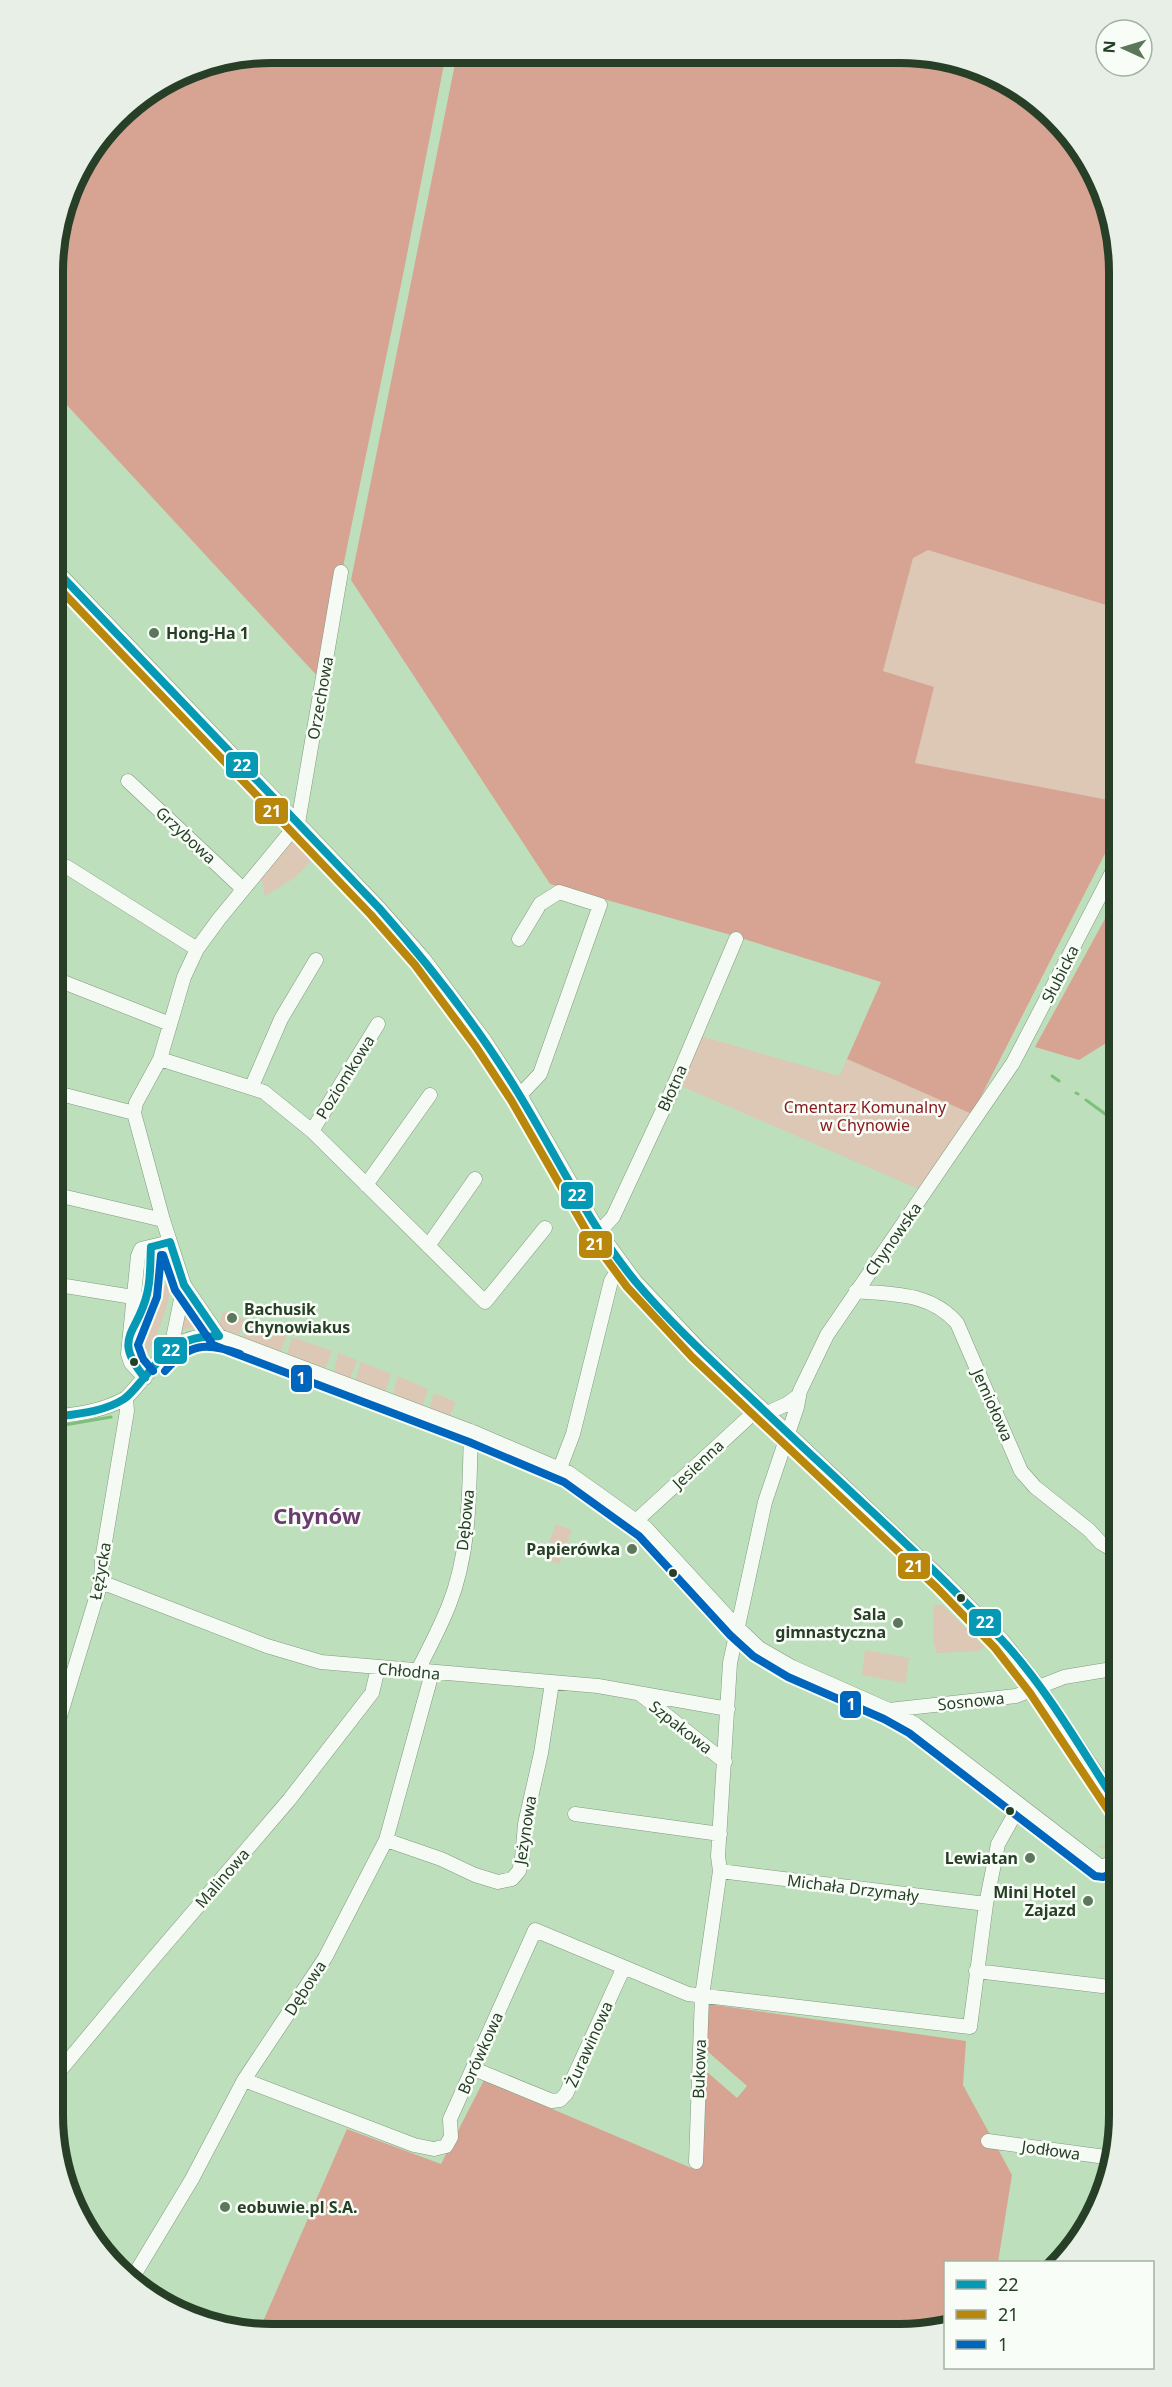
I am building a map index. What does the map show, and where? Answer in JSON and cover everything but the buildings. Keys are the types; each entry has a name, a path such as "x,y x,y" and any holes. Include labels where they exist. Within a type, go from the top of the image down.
{"street":[{"name":"Orzechowa","path":"298,823 341,572"},
{"path":"63,577 379,908 423,958 464,1011 520,1095 599,1232 621,1264 668,1318 980,1615 1016,1656 1039,1687 1109,1793"},
{"name":"Grzybowa","path":"128,781 243,890"},
{"path":"219,1336 184,1285 163,1220 134,1113 136,1104 160,1059 184,977 197,949 298,823"},
{"path":"67,867 197,949"},
{"name":"Słubicka","path":"998,1087 1022,1048 1109,878"},
{"path":"519,939 540,904 559,892 600,905 540,1074 520,1095"},
{"name":"Błotna","path":"599,1232 613,1217 669,1097 736,939"},
{"path":"252,1086 281,1019 316,960"},
{"path":"63,982 170,1024"},
{"name":"Poziomkowa","path":"312,1131 378,1024"},
{"name":"Poziomkowa","path":"160,1059 214,1077 252,1086 264,1092 312,1131 485,1302 545,1228"},
{"name":"Chynowska","path":"788,1433 797,1407 798,1396 827,1335 998,1087"},
{"path":"63,1095 134,1113"},
{"path":"366,1185 430,1095"},
{"path":"428,1246 475,1179"},
{"path":"63,1196 163,1220"},
{"path":"145,1378 131,1363 128,1354 138,1256 141,1249 170,1242"},
{"path":"560,1468 573,1434 611,1281 621,1264"},
{"path":"171,1348 184,1285"},
{"path":"63,1286 133,1297"},
{"name":"Jemiołowa","path":"856,1291 918,1298 930,1301 947,1311 957,1323 1021,1471 1035,1487 1109,1547"},
{"path":"63,1416 88,1413 126,1398 179,1341 192,1336 219,1336 471,1431 560,1468 597,1491 656,1538 759,1648 775,1658 889,1710 931,1736 1109,1873"},
{"path":"764,1410 787,1404 798,1396"},
{"name":"Łężycka","path":"63,1706 101,1582 102,1560 127,1411 126,1398"},
{"name":"Jesienna","path":"636,1521 764,1410"},
{"name":"Dębowa","path":"417,1672 449,1603 455,1583 466,1532 471,1431"},
{"name":"Bukowa","path":"696,2162 702,1996 720,1871 718,1856 730,1663 765,1502 788,1433"},
{"name":"Chłodna","path":"101,1582 293,1655 330,1664 598,1686 728,1709"},
{"name":"Malinowa","path":"63,2066 289,1800 372,1693 378,1668"},
{"name":"Sosnowa","path":"889,1710 1016,1696 1064,1677 1109,1669"},
{"name":"Dębowa","path":"136,2273 193,2178 244,2080 325,1958 386,1840 432,1673"},
{"name":"Jeżynowa","path":"386,1840 441,1859 475,1875 498,1882 512,1879 519,1871 522,1859 525,1824 541,1753 552,1683"},
{"name":"Szpakowa","path":"637,1692 725,1762"},
{"path":"1020,1805 998,1844 976,1971 1102,1986"},
{"path":"574,1814 720,1834"},
{"path":"1101,1867 1109,1864"},
{"name":"Michała Drzymały","path":"720,1871 986,1904"},
{"name":"Borówkowa","path":"244,2080 414,2145 434,2149 446,2146 451,2137 450,2120 535,1930 688,1994 970,2027 976,1971"},
{"name":"Żurawinowa","path":"474,2069 552,2101 560,2100 566,2094 624,1967"},
{"name":"Jodłowa","path":"988,2141 1105,2157"}],"green space":[{"path":"928,549 1109,606 1109,800 914,763 934,687 883,671 913,558"},
{"path":"294,842 303,845 315,858 311,859 296,876 265,896 261,876 288,845"},
{"name":"Cmentarz Komunalny w Chynowie","path":"697,1035 839,1076 847,1059 972,1114 923,1191 679,1085"},
{"path":"155,1265 158,1265 156,1286 166,1287 168,1270 170,1289 168,1301 147,1354 144,1351 138,1356 135,1346 148,1306"},
{"path":"190,1308 196,1312 203,1323 201,1328 180,1329 185,1309"},
{"path":"223,1311 244,1319 240,1334 228,1332 219,1326"},
{"path":"248,1321 287,1334 281,1352 243,1338"},
{"path":"292,1337 332,1351 325,1369 287,1355"},
{"path":"338,1353 357,1360 350,1379 334,1373"},
{"path":"361,1362 391,1374 386,1390 382,1392 357,1382"},
{"path":"398,1376 428,1389 423,1405 418,1406 395,1396 394,1389"},
{"path":"434,1393 456,1402 450,1415 429,1410"},
{"path":"556,1524 572,1530 559,1564 543,1559"},
{"path":"933,1605 942,1605 985,1647 977,1651 937,1653 933,1641"},
{"path":"865,1650 909,1658 905,1683 862,1675"},
{"path":"1106,1808 1109,1813 1109,1831 1106,1831 1104,1809"},
{"path":"1109,1844 1109,1847 1098,1848"}],"shaded area":[{"path":"259,63 444,63 404,270 320,679 63,401 63,259 70,218 91,168 106,145 124,124 156,98 192,79 218,70"},
{"path":"455,63 913,63 941,67 967,74 1016,98 1057,134 1074,156 1098,205 1109,259 1109,606 928,550 913,558 883,671 934,687 915,763 1109,800 1109,846 972,1114 847,1059 881,982 731,935 550,884 351,580"},
{"path":"1109,911 1109,1041 1079,1060 1035,1047"},
{"path":"708,2004 966,2041 963,2085 1012,2175 998,2261 944,2261 944,2319 913,2324 262,2323 347,2129 441,2164 484,2080 696,2170 700,2066 737,2098 747,2086 706,2050"}],"waterway":[{"path":"1052,1076 1059,1081"},
{"path":"1086,1100 1109,1117"},
{"path":"63,1425 111,1417"}],"transit line":[{"name":"22","path":"63,577 379,908 436,976 488,1047 520,1096 588,1214 618,1260 635,1281 693,1343 911,1548 1001,1639 1049,1699 1109,1791"},
{"name":"21","path":"63,592 371,915 415,965 476,1047 511,1100 590,1237 627,1287 692,1357 937,1588 995,1648 1030,1693 1109,1812"},
{"name":"22","path":"151,1247 170,1242 184,1285 219,1336"},
{"name":"22","path":"145,1378 135,1364 128,1344 147,1294 151,1247"},
{"name":"1","path":"153,1371 143,1359 138,1345 157,1297 161,1255 163,1255 175,1290 213,1345 469,1442 564,1482 639,1536 730,1635 753,1656 788,1677 884,1719 909,1733 1095,1876 1109,1875"},
{"name":"22","path":"63,1416 90,1412 124,1399 175,1347 194,1339 219,1336"},
{"name":"1","path":"165,1371 190,1350 208,1347 240,1354"}],"place":[{"name":"Hong-Ha 1","path":"154,633"},
{"name":"Bachusik Chynowiakus","path":"232,1318"},
{"name":"Papierówka","path":"632,1549"},
{"name":"Sala gimnastyczna","path":"898,1623"},
{"name":"Lewiatan","path":"1030,1858"},
{"name":"Mini Hotel Zajazd","path":"1088,1901"},
{"name":"eobuwie.pl S.A.","path":"225,2207"}],"district":[{"name":"Chynów","path":"317,1515"}]}
